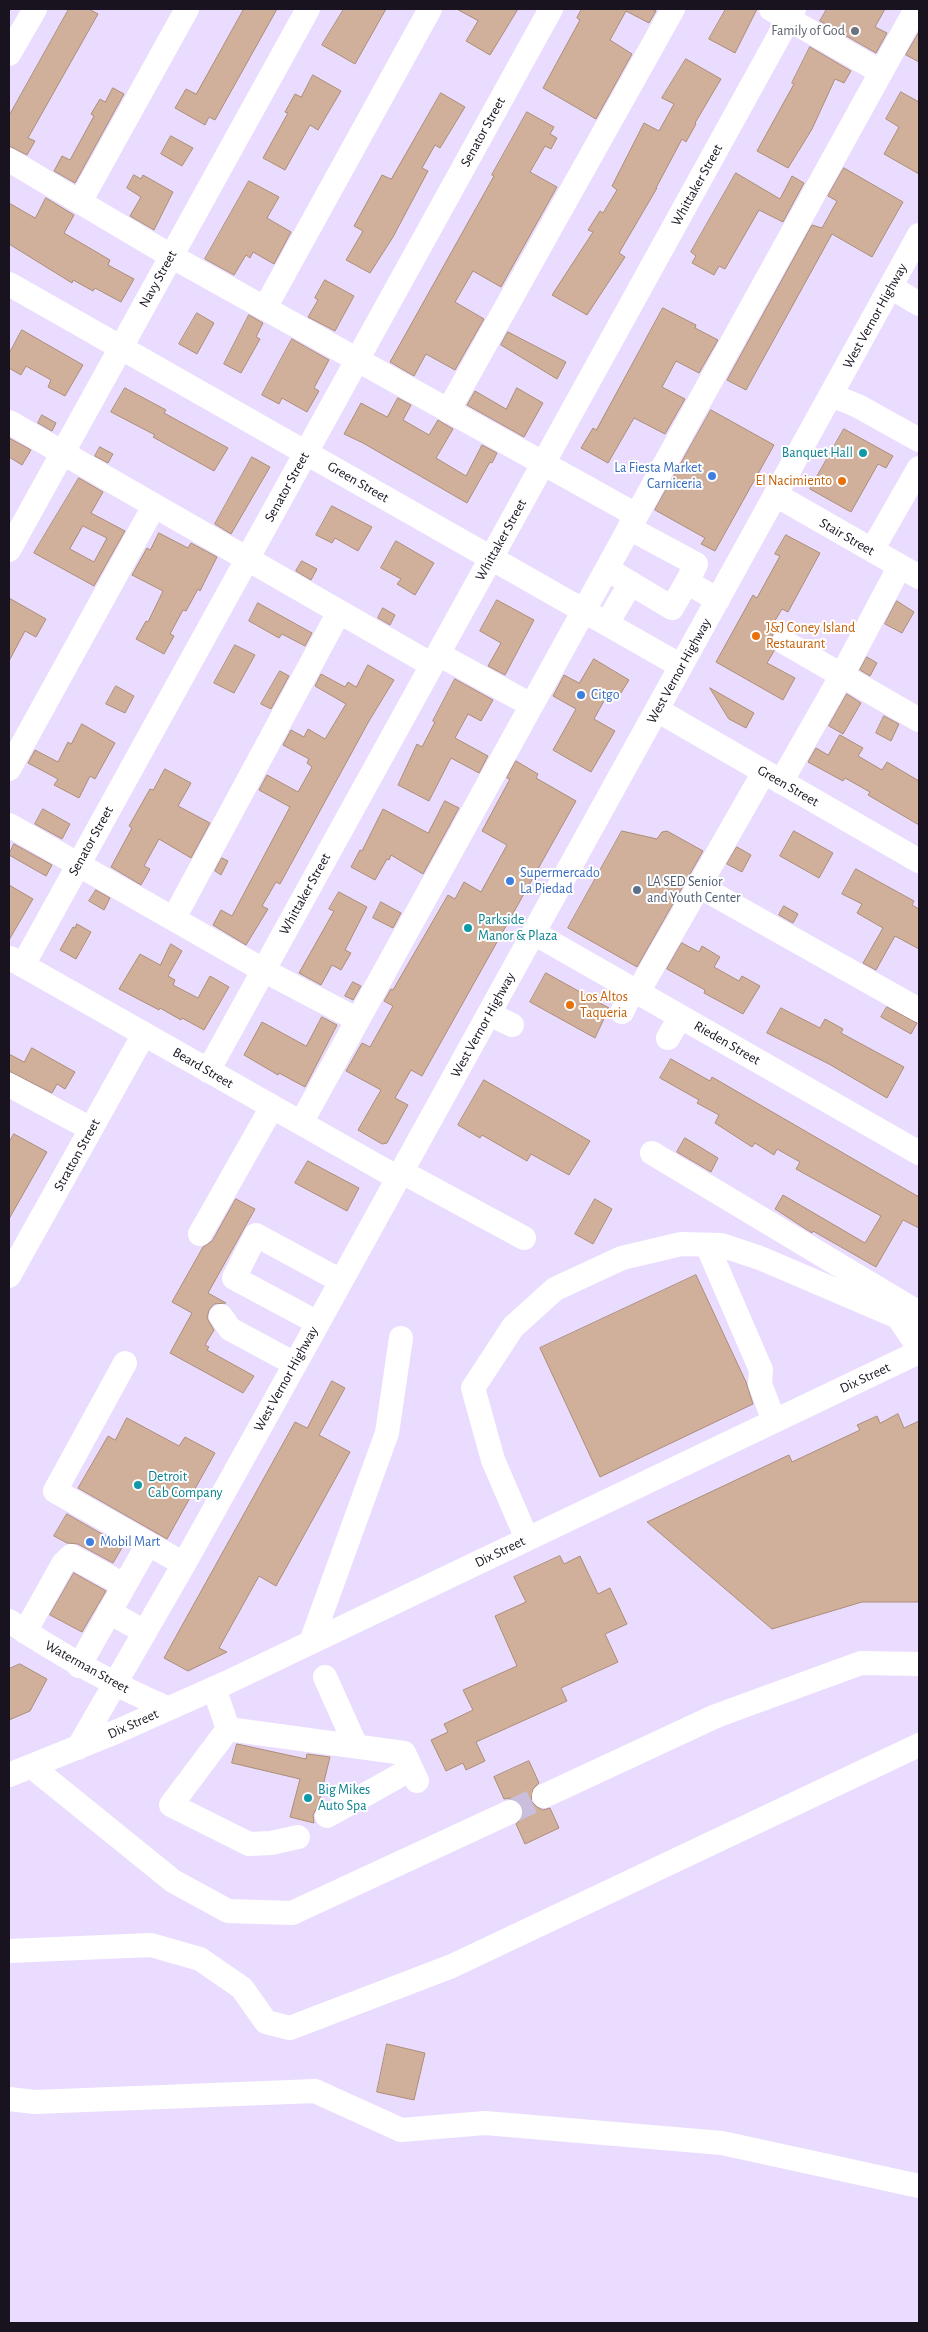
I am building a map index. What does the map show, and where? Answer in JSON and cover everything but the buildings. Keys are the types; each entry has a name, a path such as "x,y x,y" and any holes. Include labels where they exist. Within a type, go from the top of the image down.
{"street":[{"path":"9,54 35,9"},
{"path":"80,202 187,9"},
{"name":"Navy Street","path":"9,550 308,9"},
{"path":"265,308 430,9"},
{"name":"Senator Street","path":"16,961 78,864 551,9"},
{"path":"448,410 672,9"},
{"path":"301,1123 916,9"},
{"path":"784,12 881,72"},
{"name":"Whittaker Street","path":"208,1071 543,463 784,12"},
{"path":"9,160 171,256 543,463 696,564 672,608 607,569"},
{"name":"West Vernor Highway","path":"78,1748 184,1564 318,1323 919,235"},
{"name":"Green Street","path":"9,284 681,666"},
{"path":"891,287 919,304"},
{"path":"831,395 858,406 919,440"},
{"path":"9,422 339,612 532,705"},
{"path":"872,550 919,468"},
{"name":"Stair Street","path":"776,496 909,572"},
{"path":"9,769 154,506"},
{"path":"622,1012 699,886 842,675 909,572"},
{"path":"687,582 718,600"},
{"path":"607,624 631,583"},
{"path":"174,918 339,612"},
{"path":"784,642 919,720"},
{"name":"Green Street","path":"657,710 919,861"},
{"path":"9,826 263,970 358,1020"},
{"path":"699,886 919,1010"},
{"name":"Rieden Street","path":"534,933 919,1153"},
{"name":"Beard Street","path":"16,961 301,1123 524,1238"},
{"path":"489,1014 512,1025"},
{"path":"668,1038 680,1017"},
{"name":"Stratton Street","path":"9,1276 144,1034"},
{"path":"9,1085 91,1129"},
{"path":"200,1234 272,1107"},
{"path":"652,1152 919,1313"},
{"path":"318,1323 234,1278 256,1235 341,1281"},
{"path":"527,1539 492,1460 473,1388 513,1327 555,1290 622,1258 681,1244 721,1245 760,1258 898,1317 919,1348"},
{"path":"706,1245 761,1370 760,1384 774,1421"},
{"path":"221,1316 230,1329 294,1364"},
{"path":"311,1642 387,1433 401,1338"},
{"name":"Dix Street","path":"78,1748 214,1688 919,1352"},
{"path":"125,1363 55,1491 184,1564"},
{"path":"79,1666 148,1544"},
{"path":"17,1627 62,1564 71,1556 124,1584"},
{"path":"109,1612 145,1632"},
{"name":"Waterman Street","path":"17,1627 79,1666 114,1685 167,1708"},
{"path":"544,1796 716,1716 862,1663 919,1664"},
{"path":"325,1677 356,1746"},
{"path":"214,1688 228,1729"},
{"path":"228,1729 404,1753 414,1775 327,1816"},
{"path":"228,1729 171,1805 249,1844 271,1844 298,1837"},
{"path":"9,1951 151,1945 200,1960 242,1988 266,2022 290,2028 452,1966 919,1745"},
{"path":"9,1775 78,1748"},
{"path":"31,1766 172,1881 228,1910 292,1913 510,1812"},
{"path":"9,2100 35,2102 315,2091 401,2130 485,2123 722,2143 919,2186"}],"tunnel":[{"path":"510,1812 544,1796"}],"place":[{"name":"Family of God","path":"855,31"},
{"name":"Banquet Hall","path":"863,453"},
{"name":"La Fiesta Market Carniceria","path":"712,476"},
{"name":"El Nacimiento","path":"842,481"},
{"name":"J&J Coney Island Restaurant","path":"756,636"},
{"name":"Citgo","path":"581,695"},
{"name":"Supermercado La Piedad","path":"510,881"},
{"name":"LA SED Senior and Youth Center","path":"637,890"},
{"name":"Parkside Manor & Plaza","path":"468,928"},
{"name":"Los Altos Taqueria","path":"570,1005"},
{"name":"Detroit Cab Company","path":"138,1485"},
{"name":"Mobil Mart","path":"90,1542"},
{"name":"Big Mikes Auto Spa","path":"308,1798"}]}
